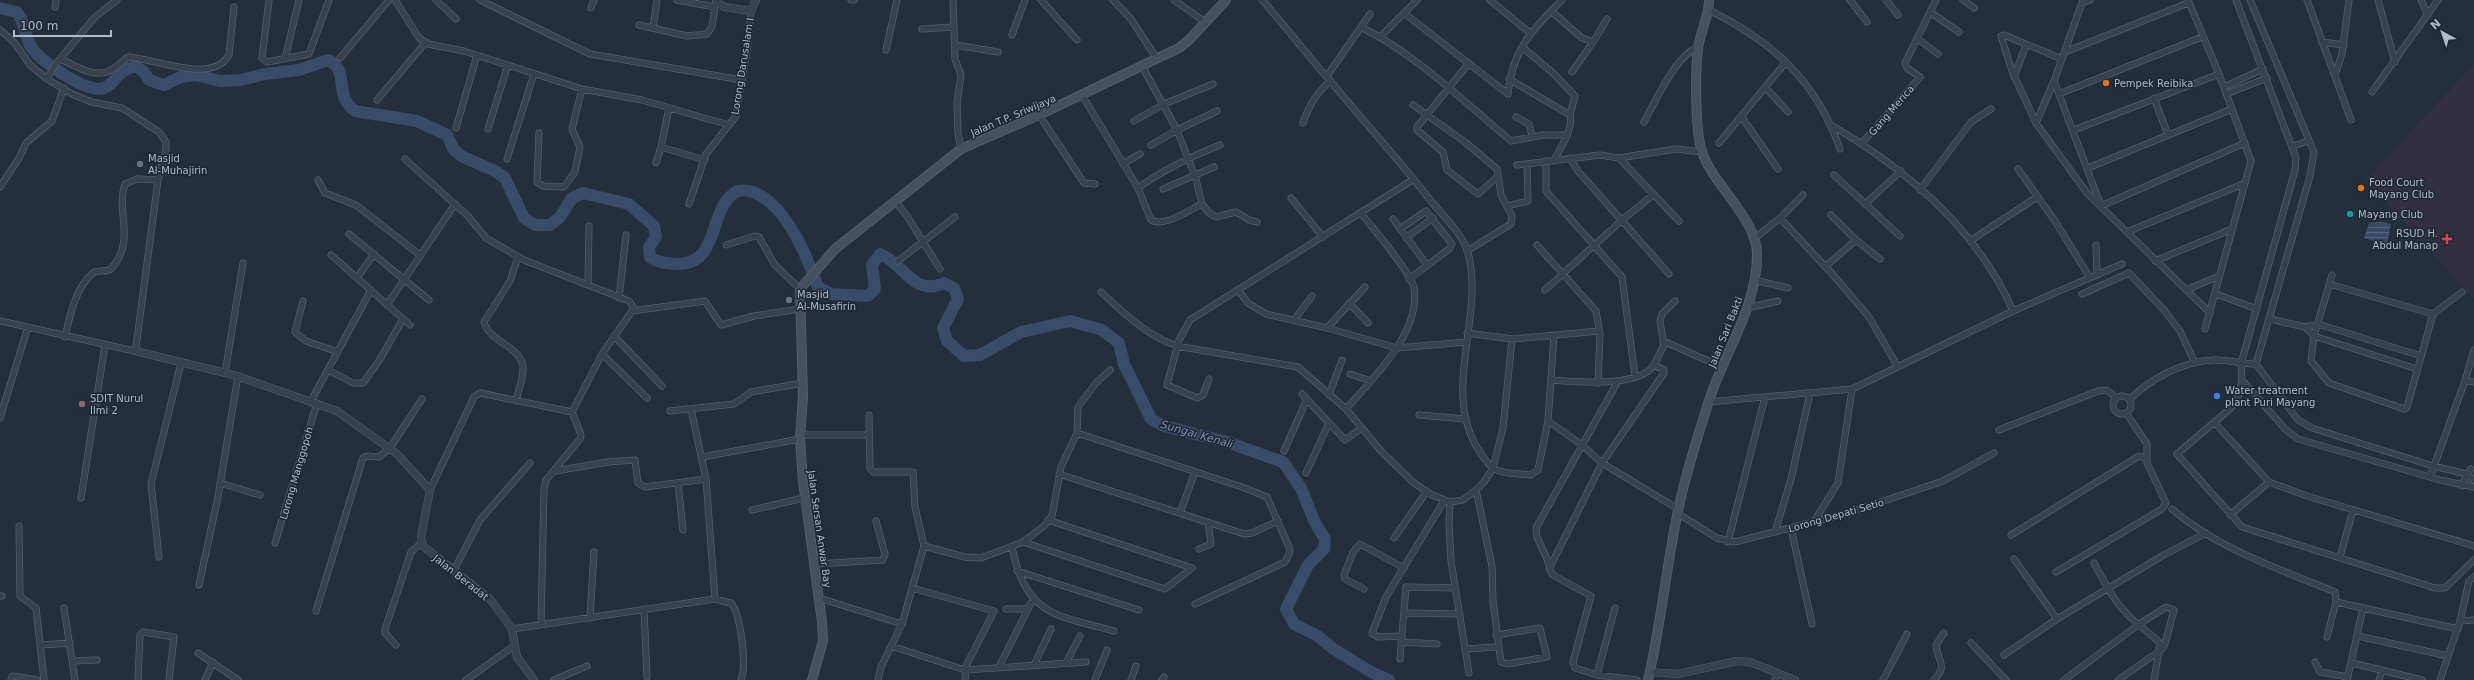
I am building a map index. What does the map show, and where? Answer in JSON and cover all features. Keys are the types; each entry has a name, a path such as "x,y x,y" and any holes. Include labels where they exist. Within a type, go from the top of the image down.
{"main road":[{"name":"Jalan T.P. Sriwijaya","path":"801,288 835,249 895,201 928,177 961,149 1082,95 1157,59 1184,44 1226,0"},
{"name":"Jalan Sari Bakti","path":"1649,676 1678,511 1708,402 1747,308 1754,280 1758,252 1754,239 1741,212 1710,168 1702,152 1699,136 1698,47 1709,10 1709,0"},
{"name":"Jalan Sersan Anwar Bay","path":"801,288 800,308 803,383 800,437 804,498 815,564 822,641 812,680"}],"street":[{"path":"54,7 56,0"},
{"path":"47,78 55,65 95,17 117,0"},
{"path":"269,0 263,60 267,62 309,54 328,0"},
{"path":"285,59 299,0"},
{"path":"340,58 389,0"},
{"path":"395,0 419,38 426,42 477,55 582,89 669,108 729,124"},
{"path":"436,0 456,19"},
{"path":"480,0 590,54 742,80"},
{"path":"591,8 594,0"},
{"path":"653,28 657,0"},
{"path":"677,0 715,3 724,7 751,11 756,0"},
{"path":"886,50 897,0"},
{"path":"953,0 953,27 956,45 955,59 961,75 957,103 958,133 961,149"},
{"path":"1012,35 1025,0"},
{"path":"1041,0 1077,40"},
{"path":"1113,0 1131,20 1157,59"},
{"path":"1174,0 1206,22"},
{"path":"1262,0 1414,179 1467,251 1472,273 1471,309 1467,333 1462,388 1465,419 1476,445 1493,468 1509,473 1536,474 1538,470 1548,421 1554,335"},
{"path":"1380,37 1417,0"},
{"path":"1490,0 1530,33"},
{"path":"1404,13 1508,94 1510,79 1522,47 1530,33 1562,0"},
{"path":"1850,0 1867,22"},
{"path":"1886,0 1898,14"},
{"name":"Gang Merica","path":"1862,143 1920,77 1905,66 1936,0"},
{"path":"1963,0 1974,8"},
{"path":"2036,124 2065,52 2082,2 2090,0"},
{"path":"2236,0 2293,146 2296,158 2295,170 2241,364 2242,380 2237,401 2177,454 2242,527 2435,588 2445,588 2474,560"},
{"path":"2250,0 2314,152 2314,163 2256,364"},
{"path":"2307,0 2351,120"},
{"path":"2335,76 2344,45 2349,0"},
{"path":"2378,0 2395,62"},
{"path":"2421,0 2428,15"},
{"path":"2372,92 2395,62 2438,0"},
{"path":"2065,52 2188,1 2219,74 2251,161 2243,184 2219,276 2216,294 2205,329"},
{"path":"639,24 687,36 707,34 712,27 715,3"},
{"path":"61,59 91,72 101,73 110,71 128,57 177,68 211,68 226,61 229,55 234,7"},
{"path":"1709,10 1735,23 1786,62 1813,92 1832,125 1840,149"},
{"name":"Lorong Darusalam I","path":"689,204 704,160 736,116 751,11"},
{"path":"1551,11 1582,38 1593,42"},
{"path":"1930,12 1959,32"},
{"path":"1303,123 1309,105 1328,79 1370,14"},
{"path":"1572,72 1607,19"},
{"path":"922,29 953,27"},
{"path":"1361,27 1380,37 1448,89 1511,141 1532,136 1566,135"},
{"path":"0,30 14,42 30,65 47,78 91,102 122,108 159,132 166,142 166,149 158,180 136,347 139,352"},
{"path":"2062,59 2004,35 2001,36 2014,77 2036,124 2087,193 2210,313"},
{"path":"2059,94 2202,37"},
{"path":"1918,40 1938,54"},
{"path":"377,100 426,42"},
{"path":"2322,42 2344,45"},
{"path":"956,45 998,52"},
{"path":"2014,77 2026,45"},
{"path":"1522,47 1553,74 1575,96 1570,116 1571,119 1566,135 1554,160"},
{"path":"1644,122 1680,60 1690,50 1698,47"},
{"path":"456,128 477,55"},
{"path":"1719,142 1786,62"},
{"path":"1469,63 1427,115 1417,130 1443,152 1445,166 1452,174 1478,194 1498,176"},
{"path":"488,129 508,65"},
{"path":"1142,66 1178,130 1195,175 1202,204 1209,213 1216,217 1236,212 1249,220 1257,222"},
{"path":"2224,87 2263,70"},
{"path":"507,159 534,74"},
{"path":"2074,130 2219,74"},
{"path":"2226,94 2267,78"},
{"path":"1510,79 1570,116"},
{"path":"2054,81 2074,130 2101,206"},
{"path":"1134,121 1164,104 1213,84"},
{"path":"1765,87 1788,112"},
{"path":"0,187 28,141 52,121 64,88"},
{"path":"539,133 537,182 543,186 564,187 575,172 580,147 572,131 582,89"},
{"path":"1082,95 1138,188 1150,220 1155,222 1165,221 1202,204"},
{"path":"2154,98 2168,135"},
{"path":"1413,105 1465,142 1497,169 1501,195 1512,216 1511,224 1467,251"},
{"path":"656,163 669,108"},
{"path":"1920,190 1971,122 1991,109"},
{"path":"2088,168 2232,109"},
{"path":"1151,145 1217,111"},
{"path":"1039,115 1084,183 1095,184"},
{"path":"1741,116 1778,169"},
{"path":"1516,117 1529,124 1532,136"},
{"path":"1832,125 1862,143 1901,171 1932,200 1970,241 2000,283 2013,311"},
{"path":"2293,146 2309,141"},
{"path":"2101,206 2244,143"},
{"path":"1138,188 1162,171 1188,157 1220,145"},
{"path":"661,147 704,160"},
{"path":"1517,165 1600,155 1619,158 1676,149 1702,152"},
{"path":"1123,164 1140,154"},
{"path":"405,158 468,216 482,235 518,256 631,302 635,310"},
{"path":"1570,158 1578,171 1669,274"},
{"path":"1619,158 1653,195 1680,221"},
{"path":"1546,161 1546,191 1622,277 1635,376"},
{"path":"1507,206 1528,201 1527,164"},
{"path":"1163,189 1214,167"},
{"path":"2018,169 2056,221 2090,278"},
{"path":"1865,204 1901,171"},
{"path":"1834,175 1900,236"},
{"path":"65,337 74,302 87,280 95,272 111,269 121,254 126,236 124,212 125,184 137,179 158,180"},
{"path":"1209,379 1203,395 1197,398 1170,388 1167,382 1177,346 1190,320 1200,312 1324,237 1414,179"},
{"path":"318,180 325,193 356,205 420,255"},
{"path":"2127,232 2243,184"},
{"path":"1545,290 1622,220 1653,195"},
{"path":"1754,239 1780,218 1804,195"},
{"path":"1970,241 2037,197"},
{"path":"1290,198 1324,237"},
{"path":"895,201 940,269"},
{"path":"387,305 455,204"},
{"path":"1406,238 1431,217 1437,209"},
{"path":"1400,229 1425,212 1431,217 1452,244 1449,249 1410,279"},
{"path":"1346,409 1398,348 1411,318 1414,287 1410,279 1361,213"},
{"path":"1831,216 1856,240 1880,259"},
{"path":"898,261 955,217"},
{"path":"1780,218 1868,317 1898,367"},
{"path":"1393,219 1427,265"},
{"path":"588,285 589,226"},
{"path":"2155,261 2232,229"},
{"path":"350,234 429,300"},
{"path":"620,298 626,235"},
{"path":"726,245 755,236 759,237 775,265 801,288"},
{"path":"1825,267 1856,240"},
{"path":"1537,245 1594,307 1599,331 1598,383"},
{"path":"2096,245 2097,275"},
{"path":"357,278 374,254"},
{"path":"331,256 410,326"},
{"path":"516,401 523,366 520,359 492,336 484,322 510,281 518,256"},
{"path":"225,373 243,263"},
{"path":"1708,402 1852,389 2013,311 2122,264"},
{"path":"2082,294 2129,274 2164,310 2180,331 2194,361"},
{"path":"2332,275 2314,336 2310,358 2327,381 2404,409 2407,407 2433,314 2462,292"},
{"path":"2186,290 2219,276"},
{"path":"1754,280 1788,288"},
{"path":"2329,284 2433,314"},
{"path":"1327,328 1365,287"},
{"name":"Lorong Manggopoh","path":"275,543 314,402 328,370 371,290"},
{"path":"1238,290 1248,303 1260,311 1398,348 1466,342"},
{"path":"1101,292 1134,323 1159,340 1177,346 1298,367 1329,396 1346,409 1381,451 1414,483 1427,492 1447,501 1463,500 1484,482 1493,468 1503,428 1512,339"},
{"path":"2216,294 2257,309"},
{"path":"1294,320 1312,296"},
{"path":"302,301 295,332 306,341 338,352"},
{"path":"541,624 544,489 546,480 576,445 581,435 572,412 602,354 630,312 635,310 705,301 721,325 754,316 800,308"},
{"path":"1551,380 1598,383 1618,381 1647,373 1654,365 1664,345 1660,321 1662,314 1675,301"},
{"path":"1747,308 1778,301"},
{"path":"1349,303 1368,323"},
{"path":"328,370 353,383 363,383 379,361 403,319"},
{"path":"2270,319 2305,327 2318,324 2421,356"},
{"path":"0,321 238,376 314,402 349,418 390,448 430,490"},
{"path":"0,418 28,327"},
{"path":"2305,327 2314,336 2417,369"},
{"path":"1467,333 1512,339 1599,331"},
{"path":"614,336 662,386"},
{"path":"1663,341 1722,367"},
{"path":"80,498 105,345"},
{"path":"2430,477 2465,381 2474,350"},
{"path":"602,354 647,398"},
{"path":"1329,396 1342,360"},
{"path":"2130,399 2142,387 2194,361 2215,360 2241,364 2256,364"},
{"path":"159,557 151,484 181,363"},
{"path":"2256,364 2298,420 2312,428 2433,466 2467,474 2474,480"},
{"path":"1550,566 1602,463 1664,373 1664,370 1654,365"},
{"path":"924,546 965,557 981,558 1023,542 1048,520 1052,516 1060,474 1077,433 1078,407 1096,383 1110,370"},
{"path":"1350,374 1370,381"},
{"path":"199,585 220,483 238,376"},
{"path":"2242,380 2285,429 2298,439 2462,486 2474,487"},
{"path":"1618,381 1536,528 1537,537 1553,575 1591,596 1574,662 1575,668 1579,671 1597,675 1638,680"},
{"path":"2465,381 2474,382"},
{"path":"670,411 734,404 751,392 803,383"},
{"path":"1813,523 1838,483 1852,389"},
{"path":"1999,430 2098,392 2107,390 2116,398"},
{"path":"1775,532 1791,479 1810,393"},
{"path":"396,645 385,634 385,629 411,552 422,543 430,490 474,396 480,394 572,412"},
{"path":"1302,394 1345,440 1362,428"},
{"path":"2125,395 2130,399 2131,408 2126,413 2118,414 2114,411 2113,402 2116,398 2125,395"},
{"path":"1548,421 1582,445 1602,463 1678,511 1710,534 1728,542 1765,397"},
{"path":"316,612 363,458 366,456 379,457 390,448 422,399"},
{"path":"1284,451 1307,399"},
{"path":"692,409 706,479 715,599"},
{"path":"2056,572 2162,509 2166,504 2147,459 2147,444 2126,413"},
{"path":"869,415 871,470 910,471 914,474 915,507 924,546 902,624 881,667 878,680"},
{"path":"1419,415 1465,419"},
{"path":"1306,473 1329,422"},
{"path":"2214,422 2269,482 2353,510 2474,546"},
{"path":"1077,433 1262,494 1269,501 1290,547 1290,552 1285,562 1195,604"},
{"path":"702,457 800,437 869,435"},
{"name":"Lorong Depati Setio","path":"1728,542 1813,523 1943,481 1994,453"},
{"path":"2011,534 2139,456 2147,459"},
{"path":"555,471 608,462 635,460 638,483 640,486 706,479"},
{"path":"454,570 480,520 530,463"},
{"path":"2462,486 2471,469"},
{"path":"1180,513 1194,472"},
{"path":"1060,474 1208,523 1248,534 1278,521"},
{"path":"2230,515 2269,482"},
{"path":"220,483 260,495"},
{"path":"678,483 683,530"},
{"path":"1476,490 1492,566 1496,635 1497,647 1504,664 1547,657 1540,628 1496,635"},
{"path":"1394,538 1427,492"},
{"path":"752,510 804,498"},
{"path":"1437,644 1378,637 1372,633 1386,597 1447,501"},
{"path":"1447,501 1455,588 1469,673"},
{"path":"2172,509 2195,529 2206,533 2236,551 2335,592 2336,602 2327,637"},
{"path":"2340,557 2353,510"},
{"path":"1023,542 1165,589 1192,568 1048,520"},
{"path":"815,564 883,560 885,554 876,521"},
{"path":"1199,549 1211,544 1208,523"},
{"path":"19,526 17,530 20,596 36,608 44,680"},
{"path":"1791,528 1812,624"},
{"path":"2004,655 2057,619 2108,588 2162,556 2206,533"},
{"name":"Jalan Beradat","path":"422,543 427,550 491,600 512,629 517,657 534,680"},
{"path":"1364,589 1345,579 1344,575 1353,552 1360,544 1404,568"},
{"path":"1012,547 1017,571 1032,598 1046,610 1062,617 1114,631"},
{"path":"590,618 594,552"},
{"path":"2014,559 2057,619"},
{"path":"2094,563 2115,600 2138,625 2155,637 2161,650"},
{"path":"1017,571 1139,610"},
{"path":"2440,680 2458,630 2469,581 2474,577"},
{"path":"1400,659 1406,587 1455,588"},
{"path":"912,588 994,611 965,670 965,680"},
{"path":"819,598 902,624"},
{"path":"512,629 715,599 731,603 738,617 744,666 741,680"},
{"path":"2336,602 2458,630"},
{"path":"999,667 1031,603"},
{"path":"2064,680 2138,625 2166,607 2174,610 2165,644 2161,650 2154,680"},
{"path":"64,608 75,680"},
{"path":"1597,675 1615,608"},
{"path":"2315,662 2320,672 2347,678 2352,664 2363,608"},
{"path":"1006,609 1028,610"},
{"path":"644,610 647,677"},
{"path":"1404,613 1460,614"},
{"path":"2460,621 2474,620"},
{"path":"1034,665 1051,629"},
{"path":"138,680 140,635 143,632 174,638 169,680"},
{"path":"1934,680 1941,673 1942,666 1936,645 1944,633"},
{"path":"1883,680 1907,634"},
{"path":"1066,663 1080,636"},
{"path":"2358,636 2448,656"},
{"path":"41,645 70,643"},
{"path":"1971,643 2006,680"},
{"path":"466,680 514,646"},
{"path":"891,646 965,670 1086,662"},
{"path":"1465,649 1497,647"},
{"path":"1095,680 1107,650"},
{"path":"2118,680 2161,650"},
{"path":"198,653 237,680"},
{"path":"73,661 97,660"},
{"path":"1649,676 1678,674 1737,661 1750,662 1776,677 1795,680"},
{"path":"205,680 213,662"},
{"path":"2352,664 2422,680"},
{"path":"554,680 587,666"},
{"path":"1131,680 1136,666"},
{"path":"2379,680 2382,670"},
{"path":"11,680 15,675 37,680"}],"shaded area":[{"name":"RSUD H. Abdul Manap","path":"2474,64 2474,299 2366,180"}],"water":[{"path":"2381,222 2391,224 2387,245 2364,238 2369,223"}],"waterway":[{"name":"Sungai Kenali","path":"0,8 17,12 30,45 35,52 52,67 75,81 96,89 108,86 123,71 136,66 144,72 149,80 164,85 181,77 195,75 220,81 241,80 265,74 299,70 328,60 335,64 339,70 344,97 355,111 417,121 447,135 454,150 463,157 495,171 505,178 524,218 535,225 550,225 560,217 572,198 583,193 629,204 654,226 656,237 649,247 650,257 662,262 676,264 690,262 700,256 707,247 725,203 737,191 745,190 753,192 765,198 785,219 801,246 818,287 831,294 868,296 875,289 872,265 880,254 889,259 917,283 924,286 933,286 944,283 954,288 958,299 943,328 947,341 964,356 980,355 1021,332 1070,321 1102,330 1119,343 1124,364 1151,419 1164,426 1227,442 1283,462 1301,488 1315,523 1325,539 1324,549 1308,565 1286,609 1294,624 1318,636 1332,648 1371,672 1389,680"}],"place":[{"name":"Pempek Reibika","path":"2106,83"},
{"name":"Masjid Al-Muhajirin","path":"140,164"},
{"name":"Food Court Mayang Club","path":"2361,188"},
{"name":"Mayang Club","path":"2350,214"},
{"name":"RSUD H. Abdul Manap","path":"2447,239"},
{"name":"Masjid Al-Musafirin","path":"789,300"},
{"name":"Water treatment plant Puri Mayang","path":"2217,396"},
{"name":"SDIT Nurul Ilmi 2","path":"82,404"}]}
